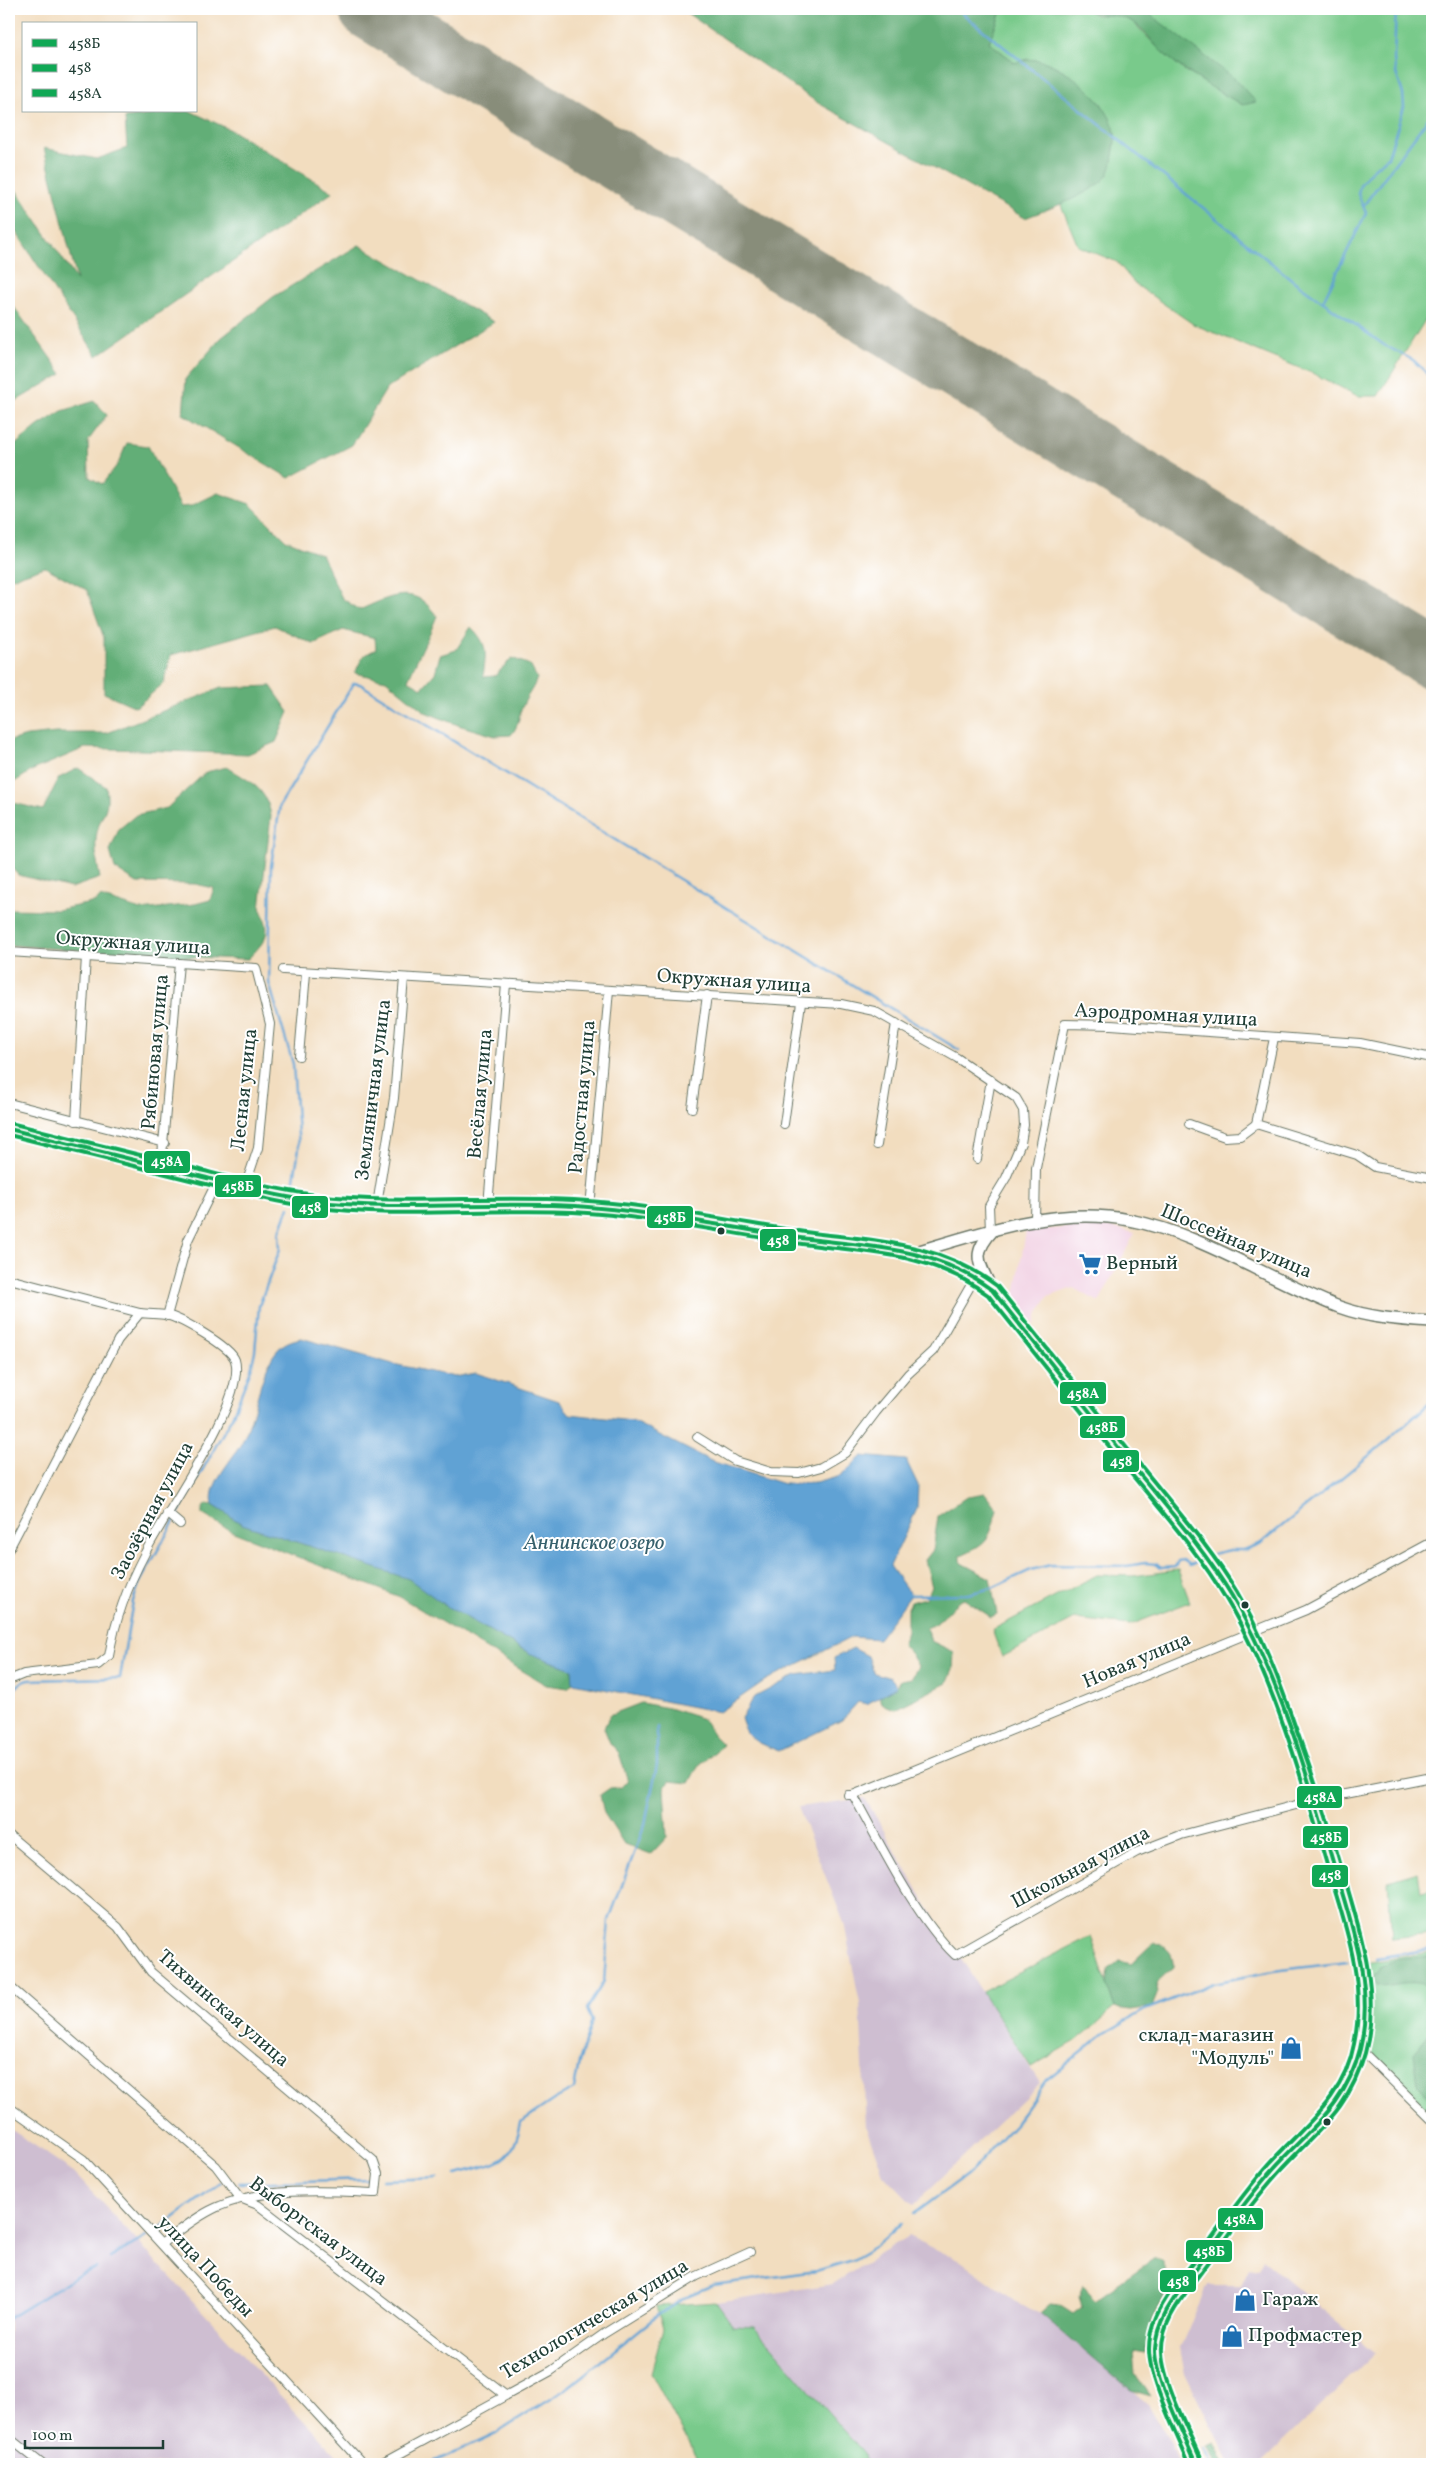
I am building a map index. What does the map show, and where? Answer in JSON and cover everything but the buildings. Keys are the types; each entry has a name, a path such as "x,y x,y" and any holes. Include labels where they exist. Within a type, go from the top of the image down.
{"main road":[{"path":"9,1129 244,1187 315,1201 377,1205 590,1208 913,1253 955,1266 976,1276 991,1288"},
{"name":"Шоссейная улица","path":"913,1253 992,1231 1063,1216 1128,1220 1173,1232 1340,1307 1389,1319 1432,1322"},
{"path":"992,1231 982,1242 979,1257 979,1264 991,1288 1184,1530 1230,1593 1251,1631 1265,1660 1315,1800 1359,1951 1364,2005 1360,2049 1349,2082 1324,2119 1274,2168 1257,2189 1174,2298 1161,2321 1156,2347 1156,2361 1169,2400 1196,2464"}],"street":[{"name":"Окружная улица","path":"9,952 256,968"},
{"path":"76,1121 86,957"},
{"name":"Рябиновая улица","path":"161,1167 165,1143 179,963"},
{"name":"Лесная улица","path":"244,1187 258,1148 270,1024 256,968"},
{"name":"Окружная улица","path":"283,970 306,973 707,995 860,1006 896,1023 957,1058 1016,1098 1023,1110 1024,1125 1020,1143 1006,1178 989,1206 992,1231"},
{"path":"299,1056 306,973"},
{"name":"Земляничная улица","path":"377,1205 394,1098 404,978"},
{"name":"Весёлая улица","path":"488,1206 506,984"},
{"name":"Радостная улица","path":"590,1208 609,990"},
{"path":"692,1108 707,995"},
{"path":"784,1124 801,1003"},
{"path":"877,1145 896,1023"},
{"name":"Аэродромная улица","path":"1035,1221 1036,1168 1065,1024 1111,1025 1360,1043 1432,1058"},
{"path":"1189,1124 1224,1137 1240,1136 1256,1124 1274,1038"},
{"path":"977,1159 990,1080"},
{"path":"9,1103 165,1143"},
{"path":"1256,1124 1357,1155 1375,1167 1432,1178"},
{"path":"9,1279 140,1313 167,1316 188,1240 217,1180"},
{"path":"697,1437 735,1461 771,1472 799,1473 821,1467 845,1453 908,1374 932,1351 976,1276"},
{"path":"9,1549 118,1340 140,1313"},
{"name":"Заозёрная улица","path":"9,1680 24,1674 98,1665 109,1656 116,1621 136,1571 220,1420 235,1384 235,1360 227,1349 219,1343 167,1316"},
{"path":"168,1514 180,1524"},
{"name":"Новая улица","path":"955,1955 943,1943 920,1910 850,1795 1306,1610 1432,1542"},
{"name":"Школьная улица","path":"955,1955 1137,1852 1181,1835 1315,1800 1432,1778"},
{"name":"Тихвинская улица","path":"9,1835 118,1927 151,1972 373,2160 378,2174 376,2193 314,2191 240,2198"},
{"name":"Выборгская улица","path":"9,1986 216,2166 240,2198 258,2205 504,2395"},
{"path":"1360,2049 1432,2120"},
{"name":"улица Победы","path":"9,2107 83,2160 363,2464"},
{"path":"162,2244 217,2206 240,2198"},
{"name":"Технологическая улица","path":"381,2464 504,2395 551,2371 612,2328 697,2276 750,2252"},
{"path":"9,2438 42,2464"}],"shaded area":[{"path":"1100,1225 1135,1233 1099,1302 1073,1288 1048,1297 1037,1315 1035,1325 1014,1300 1026,1231"},
{"path":"865,1798 926,1904 1040,2083 913,2205 883,2174 866,2127 860,2004 844,1923 798,1807"},
{"path":"9,2128 72,2171 344,2464 9,2464"},
{"path":"908,2236 961,2261 1022,2306 1040,2313 1148,2404 1171,2444 1179,2464 870,2464 865,2459 864,2453 754,2327 733,2326 716,2302 833,2284"},
{"path":"1263,2260 1375,2353 1260,2464 1230,2464 1185,2373 1180,2348 1207,2285 1241,2285 1249,2268 1258,2270"}],"green space":[{"path":"681,9 1002,9 989,42 1015,63 1039,60 1058,67 1089,91 1106,111 1115,132 1115,144 1110,169 1106,177 1080,195 1025,218 818,103"},
{"path":"1002,9 1084,9 1096,15 1115,15 1132,21 1161,51 1185,71 1243,105 1143,9 1432,9 1432,309 1378,396 1358,396 1314,374 1193,324 1135,284 1117,262 1078,246 1061,205 1106,177 1114,149 1115,132 1101,103 1027,59 1015,63 989,42"},
{"path":"1084,9 1143,9 1235,79 1256,102 1243,105 1222,94 1163,53 1140,27 1131,21"},
{"path":"192,112 231,130 333,192 97,356 9,221 9,191 14,187 77,280 44,148 97,159 127,148 125,118"},
{"path":"359,245 494,322 387,388 352,445 289,478 183,414 186,378 221,338 273,297"},
{"path":"9,300 62,374 9,405"},
{"path":"95,401 107,415 88,441 89,477 102,484 118,464 127,443 148,446 181,507 191,506 218,493 250,504 286,540 321,554 342,598 359,610 391,597 407,595 423,601 437,616 408,680 422,688 435,673 440,655 456,650 471,627 481,639 485,650 483,677 495,676 512,658 530,665 537,678 522,707 516,727 511,735 495,736 458,725 425,712 386,680 355,673 363,656 376,649 375,638 343,630 313,644 275,626 171,655 164,683 136,707 104,693 104,638 87,590 45,567 9,579 9,450 38,426 62,411"},
{"path":"271,686 289,712 276,742 248,754 85,748 33,770 16,781 9,782 9,741 27,736 56,733 107,733 221,688"},
{"path":"227,767 256,786 266,798 271,816 260,908 267,931 259,947 248,959 153,956 9,945 9,909 57,910 96,902 100,897 141,910 195,904 210,900 214,888 195,884 137,883 115,869 110,851 119,829 136,815 167,808 206,772"},
{"path":"78,768 106,787 107,802 96,838 96,855 100,878 71,888 18,875 9,865 9,802 43,810 59,778"},
{"path":"985,1493 997,1509 990,1534 977,1547 961,1555 961,1563 990,1578 997,1614 991,1617 964,1599 954,1605 938,1622 926,1628 931,1641 954,1652 953,1670 947,1683 895,1709 886,1706 880,1701 880,1696 897,1686 901,1680 912,1678 918,1666 902,1644 907,1631 907,1610 911,1602 925,1598 932,1587 925,1560 933,1550 938,1516 968,1496"},
{"path":"206,1504 213,1505 242,1524 410,1579 446,1606 531,1654 572,1669 573,1683 568,1688 546,1685 400,1597 231,1531 202,1514 202,1509"},
{"path":"1178,1570 1190,1602 1130,1625 1075,1619 1002,1657 992,1630 1097,1575 1133,1576"},
{"path":"641,1703 669,1708 703,1719 713,1735 723,1745 698,1766 689,1783 669,1781 664,1789 667,1837 651,1854 624,1844 604,1813 600,1795 610,1788 622,1787 628,1781 619,1753 610,1743 604,1728 610,1715"},
{"path":"1418,1872 1421,1891 1432,1889 1432,1934 1392,1938 1388,1881"},
{"path":"1091,1936 1115,2008 1076,2041 1031,2067 982,1992"},
{"path":"1154,1942 1169,1951 1173,1967 1156,1983 1158,1992 1152,2007 1131,2010 1115,2008 1107,1985 1109,1969 1119,1961 1131,1964"},
{"path":"1432,1952 1432,2115 1363,2047 1365,1963"},
{"path":"1432,1956 1432,1982 1426,1985 1407,1983 1377,1986 1373,1978 1381,1965 1395,1960"},
{"path":"1432,2031 1432,2101 1418,2085 1414,2053"},
{"path":"1155,2258 1162,2260 1171,2282 1152,2323 1145,2353 1133,2351 1135,2374 1151,2396 1130,2390 1040,2313 1050,2304 1059,2305 1073,2314 1082,2307 1079,2298 1083,2285 1094,2300"},
{"path":"716,2302 733,2326 754,2327 864,2453 865,2459 870,2464 700,2464 651,2373 663,2329 657,2306"},
{"path":"1214,2443 1224,2464 1217,2464 1207,2446"}],"water":[{"name":"Аннинское озеро","path":"301,1338 393,1364 455,1377 476,1373 559,1401 570,1414 632,1421 711,1461 784,1484 815,1483 841,1476 862,1456 906,1460 918,1485 917,1509 890,1566 911,1595 878,1639 852,1637 766,1680 719,1712 573,1683 572,1669 531,1654 446,1606 409,1579 242,1524 213,1505 214,1488 243,1440 264,1376 273,1356 285,1344"},
{"path":"853,1648 868,1656 874,1673 891,1678 897,1686 867,1704 858,1702 842,1720 779,1751 759,1743 750,1736 743,1726 741,1718 755,1697 796,1675 835,1670 834,1658"}],"waterway":[{"path":"957,9 1295,282 1384,345 1413,360 1432,378"},
{"path":"1323,301 1366,213 1358,194 1360,185 1371,171 1388,157 1404,107 1403,94 1395,70 1394,58 1396,9"},
{"path":"1364,205 1432,113"},
{"path":"293,1186 299,1148 293,1064 269,983 271,866 280,805 354,683 360,684 959,1050"},
{"path":"9,1694 22,1682 28,1680 120,1678 133,1601 139,1584 232,1417 251,1369 255,1351 259,1306 280,1249 279,1234 289,1207"},
{"path":"1213,1554 1230,1550 1244,1550 1261,1543 1387,1441 1432,1401"},
{"path":"911,1595 968,1594 992,1588 1031,1570 1050,1565 1127,1566 1145,1563 1156,1564 1161,1568 1175,1567 1178,1561 1183,1560 1190,1565 1198,1562"},
{"path":"457,2174 492,2164 507,2156 513,2148 521,2122 555,2099 574,2089 579,2062 592,2021 587,2009 604,1981 609,1920 645,1824 657,1765 657,1727"},
{"path":"1376,1958 1432,1949"},
{"path":"914,2214 968,2174 1015,2124 1046,2080 1105,2033 1145,2010 1214,1983 1272,1971 1348,1962"},
{"path":"382,2180 438,2178"},
{"path":"239,2183 369,2179"},
{"path":"156,2231 221,2183"},
{"path":"429,2464 496,2433 566,2389 658,2315 689,2295 713,2285 816,2271 852,2260 876,2246 902,2223"},
{"path":"110,2258 146,2237"},
{"path":"9,2318 79,2275 96,2268"},
{"path":"1204,2448 1212,2464"}],"runway":[{"path":"369,9 1432,658"}],"transit line":[{"name":"458А","path":"10,1123 256,1184 316,1195 413,1200 542,1199 603,1202 661,1209 805,1232 881,1241 929,1252 952,1260 975,1271 997,1286 1204,1543 1246,1608 1276,1672 1313,1776 1361,1934 1366,1958 1371,2006 1370,2029 1365,2053 1350,2090 1341,2105 1319,2131 1268,2184 1179,2302 1168,2321 1162,2342 1162,2353 1167,2378 1202,2462"},
{"name":"458Б","path":"9,1129 254,1190 313,1201 378,1206 543,1205 604,1208 800,1238 876,1247 924,1257 947,1265 970,1276 992,1290 1187,1532 1222,1579 1232,1596 1264,1660 1291,1729 1325,1835 1360,1958 1365,2003 1364,2026 1360,2049 1346,2086 1325,2115 1273,2169 1243,2206 1174,2298 1159,2327 1155,2349 1159,2375 1196,2464"},
{"name":"458","path":"9,1135 253,1196 312,1207 409,1213 540,1211 602,1214 875,1253 922,1262 944,1270 988,1295 1194,1551 1216,1583 1243,1629 1285,1729 1341,1909 1356,1976 1358,1999 1354,2044 1349,2063 1332,2096 1243,2195 1171,2290 1153,2324 1149,2349 1150,2362 1158,2392 1189,2464"}],"place":[{"name":"Верный","path":"1090,1264"},
{"name":"склад-магазин \"Модуль\"","path":"1291,2048"},
{"name":"Гараж","path":"1245,2300"},
{"name":"Профмастер","path":"1232,2336"}]}
